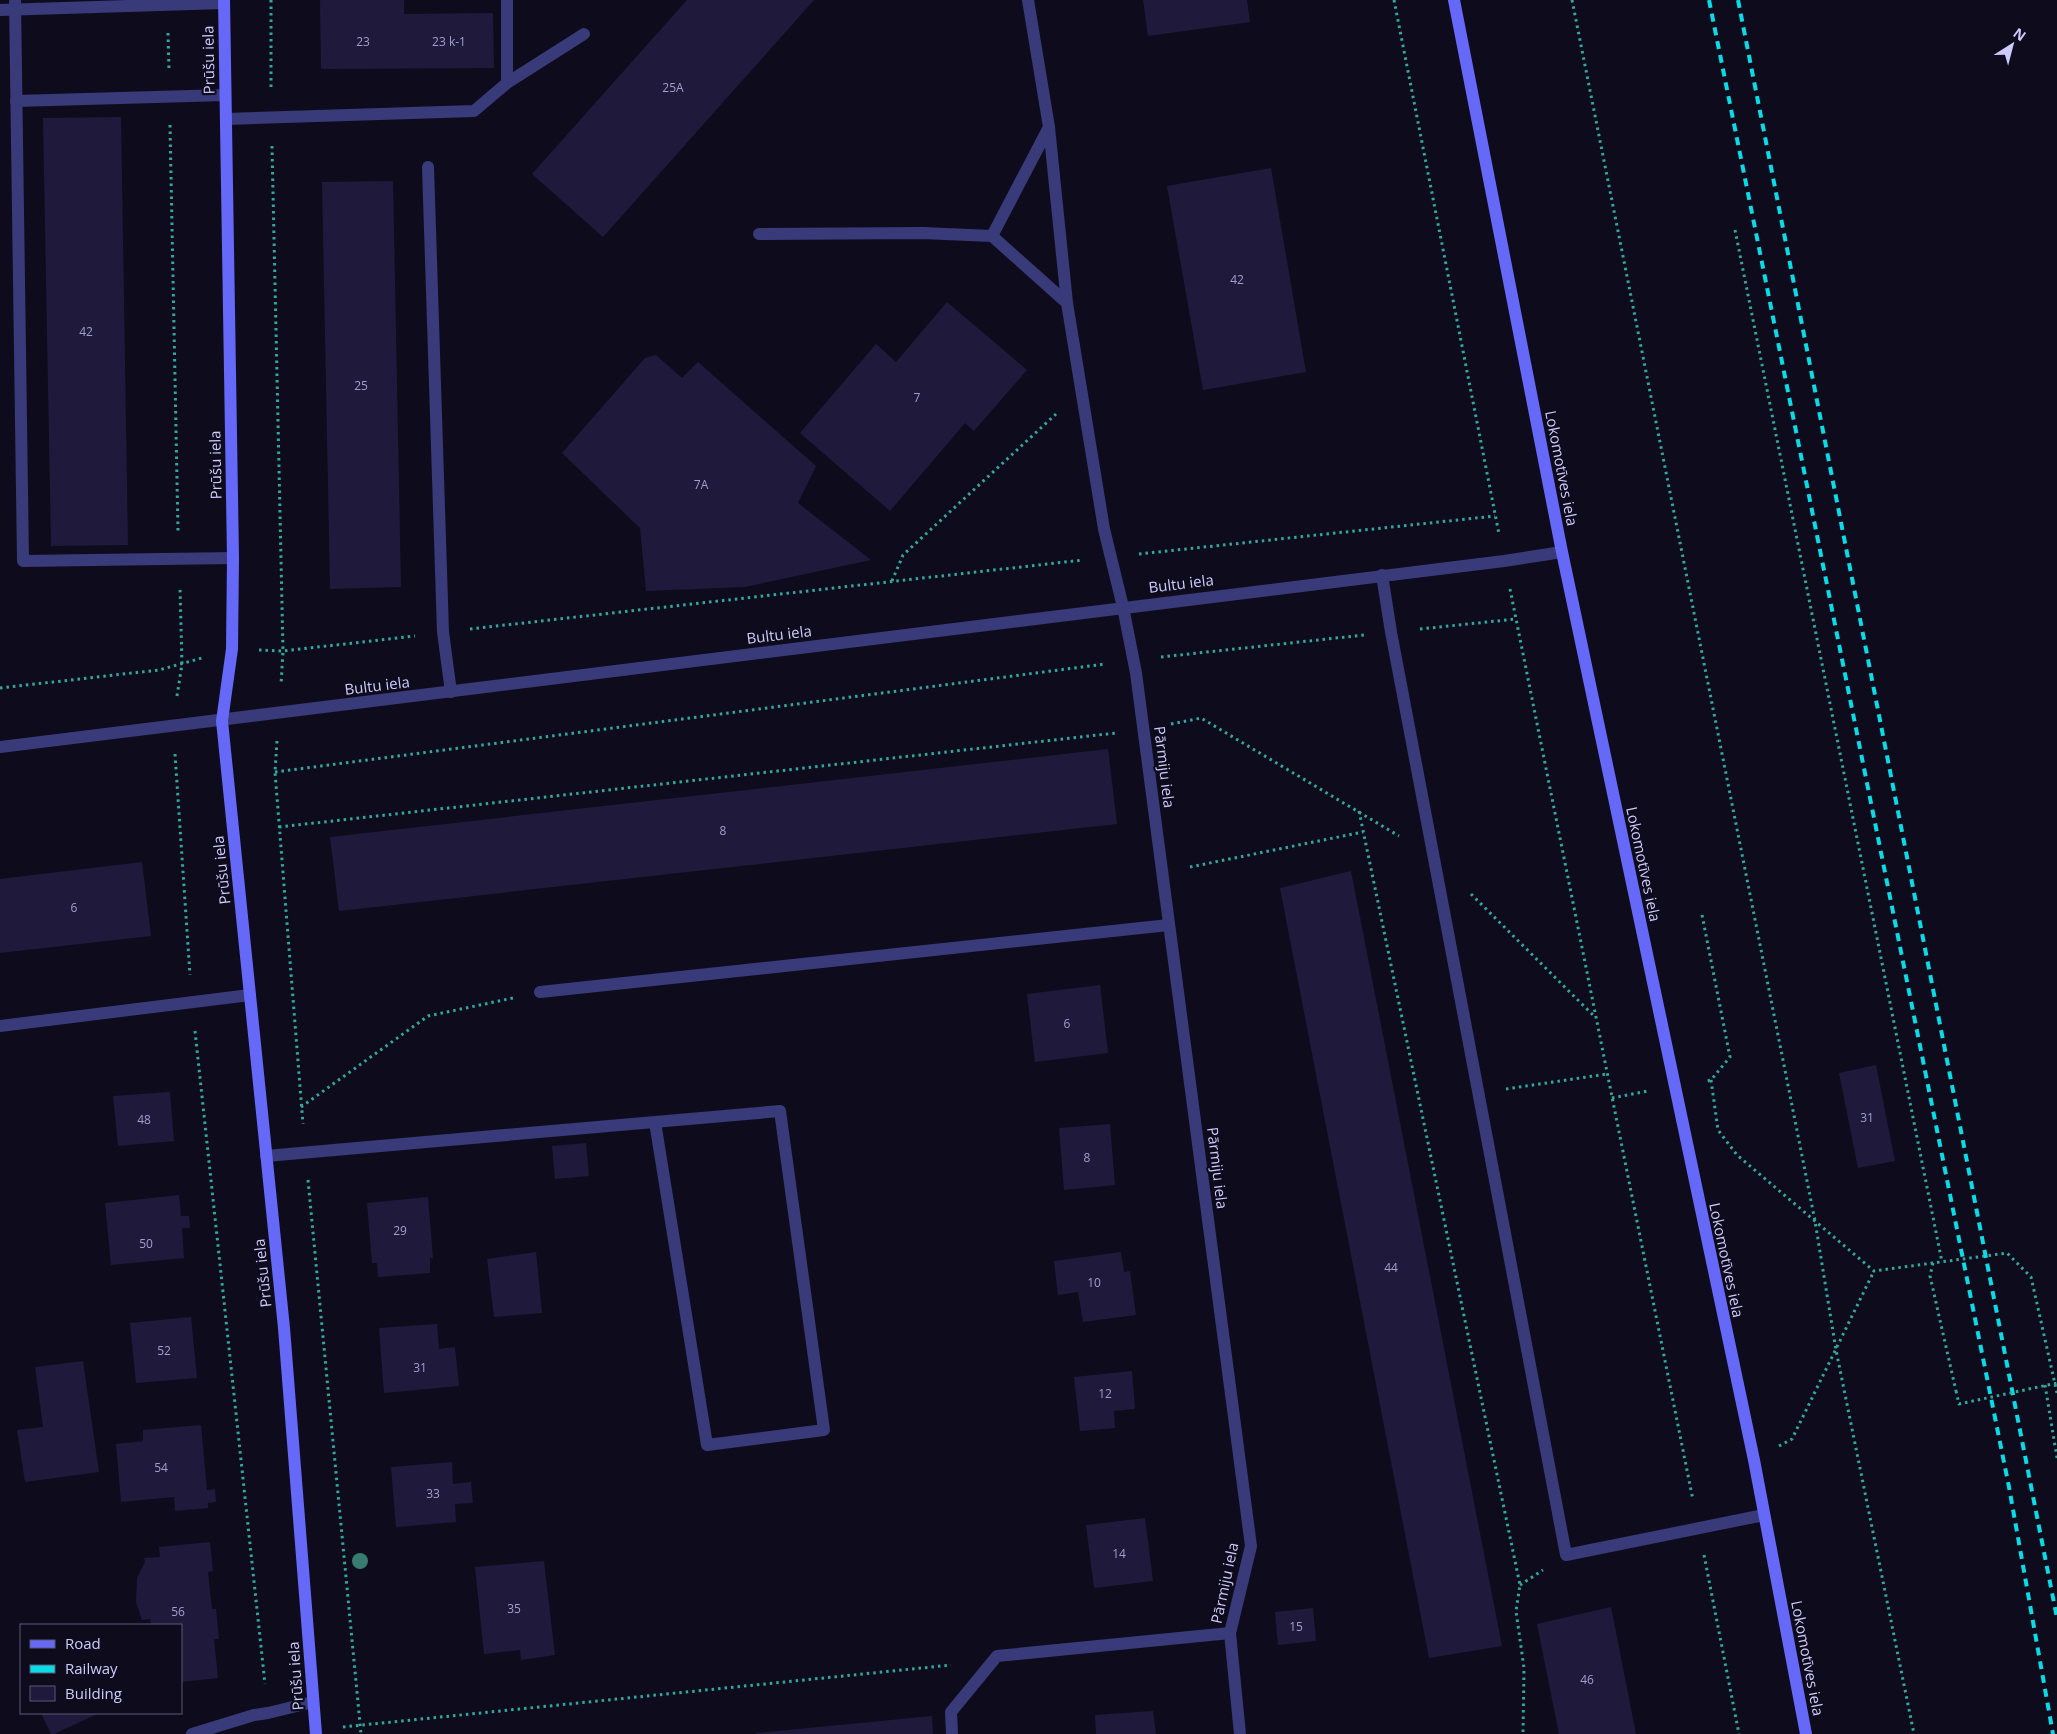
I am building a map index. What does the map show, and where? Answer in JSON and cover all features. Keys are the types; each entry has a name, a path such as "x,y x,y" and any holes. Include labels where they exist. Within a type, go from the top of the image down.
{"street":[{"path":"507,0 507,83"},
{"name":"Pārmiju iela","path":"1028,0 1049,127 1067,303 1104,529 1134,660 1251,1546 1230,1633 1240,1734"},
{"name":"Lokomotīves iela","path":"1454,0 1562,552 1754,1460 1806,1734"},
{"path":"0,10 15,5 168,5 224,2"},
{"name":"Prūšu iela","path":"224,2 233,558 232,650 222,721 284,1328 315,1732"},
{"path":"15,5 23,562 233,558"},
{"path":"226,118 474,111 507,83 584,34"},
{"path":"16,101 225,95"},
{"path":"992,236 1049,127"},
{"path":"428,167 442,632 452,692"},
{"path":"759,234 923,233 992,236 1067,303"},
{"name":"Bultu iela","path":"0,747 1504,561 1562,552"},
{"path":"1382,575 1391,632 1566,1555 1764,1515"},
{"path":"540,992 1169,925"},
{"path":"0,1026 250,996"},
{"path":"266,1156 780,1111 824,1430 707,1445 655,1122"},
{"path":"952,1734 950,1712 997,1656 1230,1633"},
{"path":"192,1734 254,1715 313,1702"}],"path":[{"path":"271,0 272,210 283,651 275,772 305,1152 362,1734"},
{"path":"1394,0 1504,561 1739,1734"},
{"path":"1572,0 1815,1221 1836,1350 1914,1734"},
{"path":"168,5 182,664 173,726 192,1002 268,1713"},
{"path":"1735,230 1942,1262"},
{"path":"892,581 903,555 1058,412 1060,422"},
{"path":"283,651 892,581 1496,516"},
{"path":"1081,550 1083,560"},
{"path":"275,772 1134,660 1516,619"},
{"path":"0,688 159,670 232,650"},
{"path":"279,827 1144,730 1201,718 1434,857"},
{"path":"1359,811 1520,1585 1516,1611 1524,1668 1523,1734"},
{"path":"1162,872 1363,832"},
{"path":"1469,892 1596,1017"},
{"path":"1612,1098 1711,1080 1730,1057 1702,915"},
{"path":"302,1107 428,1016 540,992"},
{"path":"1479,1094 1607,1074"},
{"path":"1711,1080 1718,1130 1737,1155 1874,1272 2006,1253 2031,1277 2057,1393"},
{"path":"1933,1263 1930,1276 1959,1404 2057,1383"},
{"path":"1754,1460 1792,1440 1874,1272"},
{"path":"2045,1385 2057,1458"},
{"path":"315,1732 361,1725 948,1665 997,1656"}],"building":[{"path":"320,0 404,0 404,14 493,13 494,68 321,69"},
{"path":"687,0 814,0 603,237 532,174"},
{"path":"1143,0 1247,0 1250,22 1148,36"},
{"path":"121,117 128,545 51,546 43,118"},
{"path":"1271,168 1306,372 1203,390 1167,186"},
{"path":"393,181 401,587 330,589 322,182"},
{"path":"947,302 1027,370 974,431 965,423 890,511 800,433 876,344 896,362"},
{"path":"656,355 682,378 698,362 816,466 798,503 871,560 745,587 646,591 640,528 562,453 645,358"},
{"path":"1108,749 1117,824 339,911 330,837"},
{"path":"142,862 151,936 0,953 0,879"},
{"path":"1351,871 1502,1646 1429,1658 1280,888"},
{"path":"1100,985 1108,1053 1035,1062 1027,994"},
{"path":"1876,1065 1895,1161 1858,1168 1839,1073"},
{"path":"170,1092 174,1141 118,1146 113,1096"},
{"path":"1110,1124 1115,1185 1064,1190 1059,1128"},
{"path":"586,1143 589,1176 555,1179 552,1146"},
{"path":"179,1195 181,1216 189,1216 190,1228 182,1228 184,1258 111,1265 105,1203"},
{"path":"428,1197 433,1258 430,1258 430,1273 378,1277 377,1263 372,1263 367,1203"},
{"path":"536,1252 542,1313 494,1317 487,1259"},
{"path":"1121,1252 1124,1272 1130,1271 1136,1315 1083,1322 1078,1292 1058,1295 1054,1261"},
{"path":"191,1317 197,1378 136,1383 130,1323"},
{"path":"437,1324 439,1349 455,1347 459,1386 384,1393 379,1328"},
{"path":"83,1361 99,1472 25,1482 17,1430 43,1427 35,1367"},
{"path":"1132,1371 1135,1409 1114,1411 1115,1428 1080,1431 1074,1377"},
{"path":"201,1425 207,1490 215,1489 216,1502 208,1503 208,1508 175,1511 174,1497 121,1502 116,1444 143,1441 143,1430"},
{"path":"452,1462 453,1484 471,1482 473,1503 455,1504 456,1522 396,1527 391,1467"},
{"path":"1145,1518 1153,1581 1094,1588 1086,1525"},
{"path":"210,1542 213,1571 208,1572 212,1609 216,1609 219,1639 214,1639 218,1678 182,1682 182,1624 151,1624 150,1619 142,1620 136,1602 137,1578 145,1562 144,1558 160,1557 159,1547"},
{"path":"544,1561 555,1655 521,1660 520,1650 484,1654 475,1567"},
{"path":"1611,1607 1636,1734 1559,1734 1537,1624"},
{"path":"1313,1608 1316,1641 1278,1645 1275,1612"},
{"path":"1153,1711 1156,1734 1096,1734 1095,1715"},
{"path":"41,1714 97,1714 54,1734 51,1734"},
{"path":"932,1716 933,1734 756,1734 756,1733"}],"railway":[{"path":"1709,0 2009,1487 2053,1734"},
{"path":"1738,0 2057,1618"}]}
